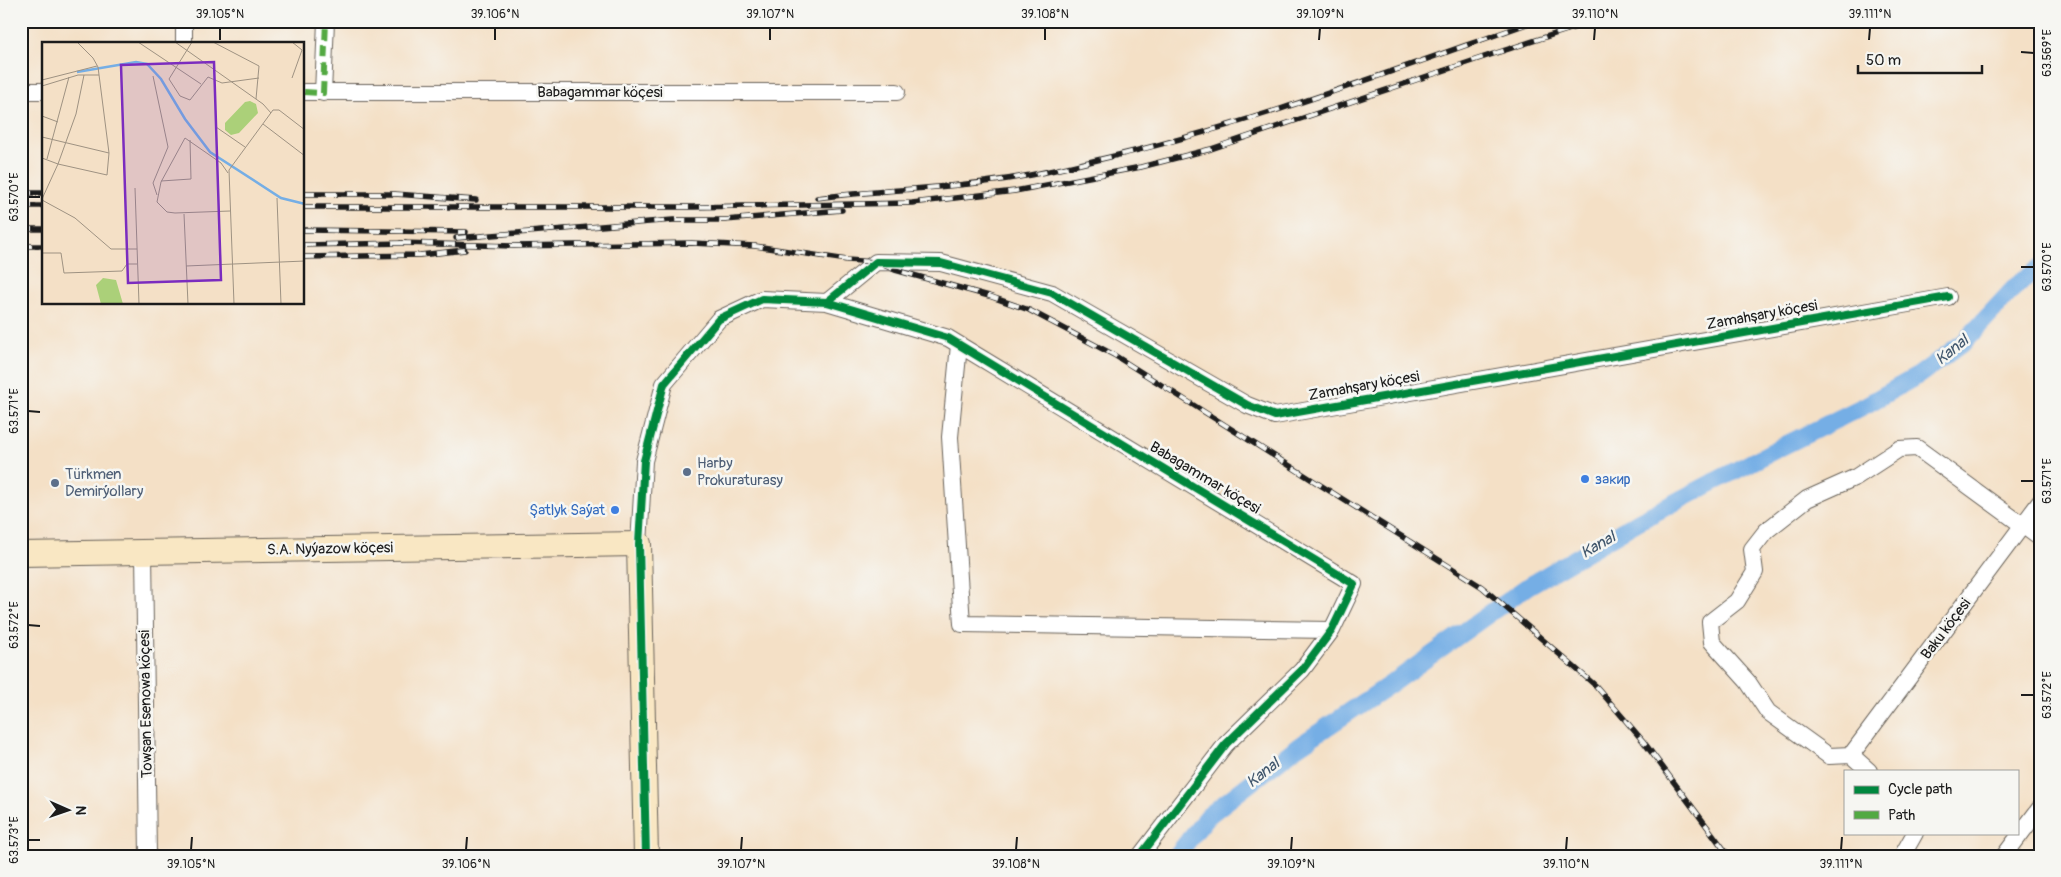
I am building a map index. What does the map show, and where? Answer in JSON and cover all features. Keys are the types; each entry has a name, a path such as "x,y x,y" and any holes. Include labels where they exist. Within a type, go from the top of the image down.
{"street":[{"path":"184,21 184,42"},
{"path":"323,92 326,21"},
{"path":"21,91 42,91"},
{"name":"Babagammar köçesi","path":"305,92 897,92"},
{"name":"Zamahşary köçesi","path":"827,302 876,262 941,263 1052,293 1247,405 1275,416 1948,297"},
{"name":"Babagammar köçesi","path":"639,544 644,461 664,384 719,320 762,299 827,302 948,338 1354,584 1332,630 1302,670 1226,744 1140,856"},
{"path":"959,345 950,438 962,624 1332,630"},
{"path":"1868,770 1851,755 1829,756 1768,712 1748,682 1712,642 1710,622 1737,601 1755,572 1752,549 1766,531 1807,499 1856,477 1899,448 1917,448 2040,538"},
{"name":"Baku köçesi","path":"1851,755 2040,502"},
{"path":"639,544 646,856"},
{"name":"S.A. Nyýazow köçesi","path":"21,554 639,544"},
{"name":"Towşan Esenowa köçesi","path":"144,552 148,856"},
{"path":"2004,856 2040,808"},
{"path":"1902,856 1914,834"}],"waterway":[{"name":"Kanal","path":"1176,856 1208,816 1293,750 1398,679 1528,586 1639,521 1866,405 1919,375 1964,342 2016,286 2040,268"}],"railway":[{"path":"817,198 994,181 1047,172 1149,147 1261,115 1371,79 1535,21"},
{"path":"305,207 693,207 912,203 1015,191 1141,167 1211,149 1595,21"},
{"path":"21,193 42,193"},
{"path":"305,194 395,194 476,200"},
{"path":"21,206 42,206"},
{"path":"456,238 673,220 725,220 842,210"},
{"path":"21,229 42,229"},
{"path":"305,230 466,232"},
{"path":"400,243 514,246 692,243 755,246 847,260 876,262 895,270 989,296 1029,310 1114,355 1482,587 1596,686 1643,741 1729,856"},
{"path":"305,245 406,243"},
{"path":"21,246 42,246"},
{"path":"305,257 420,255 465,250"}],"marked path":[{"path":"305,92 323,93 326,21"}],"cycle path":[{"path":"827,302 876,262 941,263 1052,293 1247,405 1275,416 1948,297"},
{"path":"646,856 639,544 644,461 664,384 719,319 762,299 827,302 948,338 1354,584 1332,630 1302,670 1226,744 1140,856"}],"place":[{"name":"Harby Prokuraturasy","path":"687,472"},
{"name":"закир","path":"1585,479"},
{"name":"Türkmen Demirýollary","path":"55,483"},
{"name":"Şatlyk Saýat","path":"615,510"}]}
